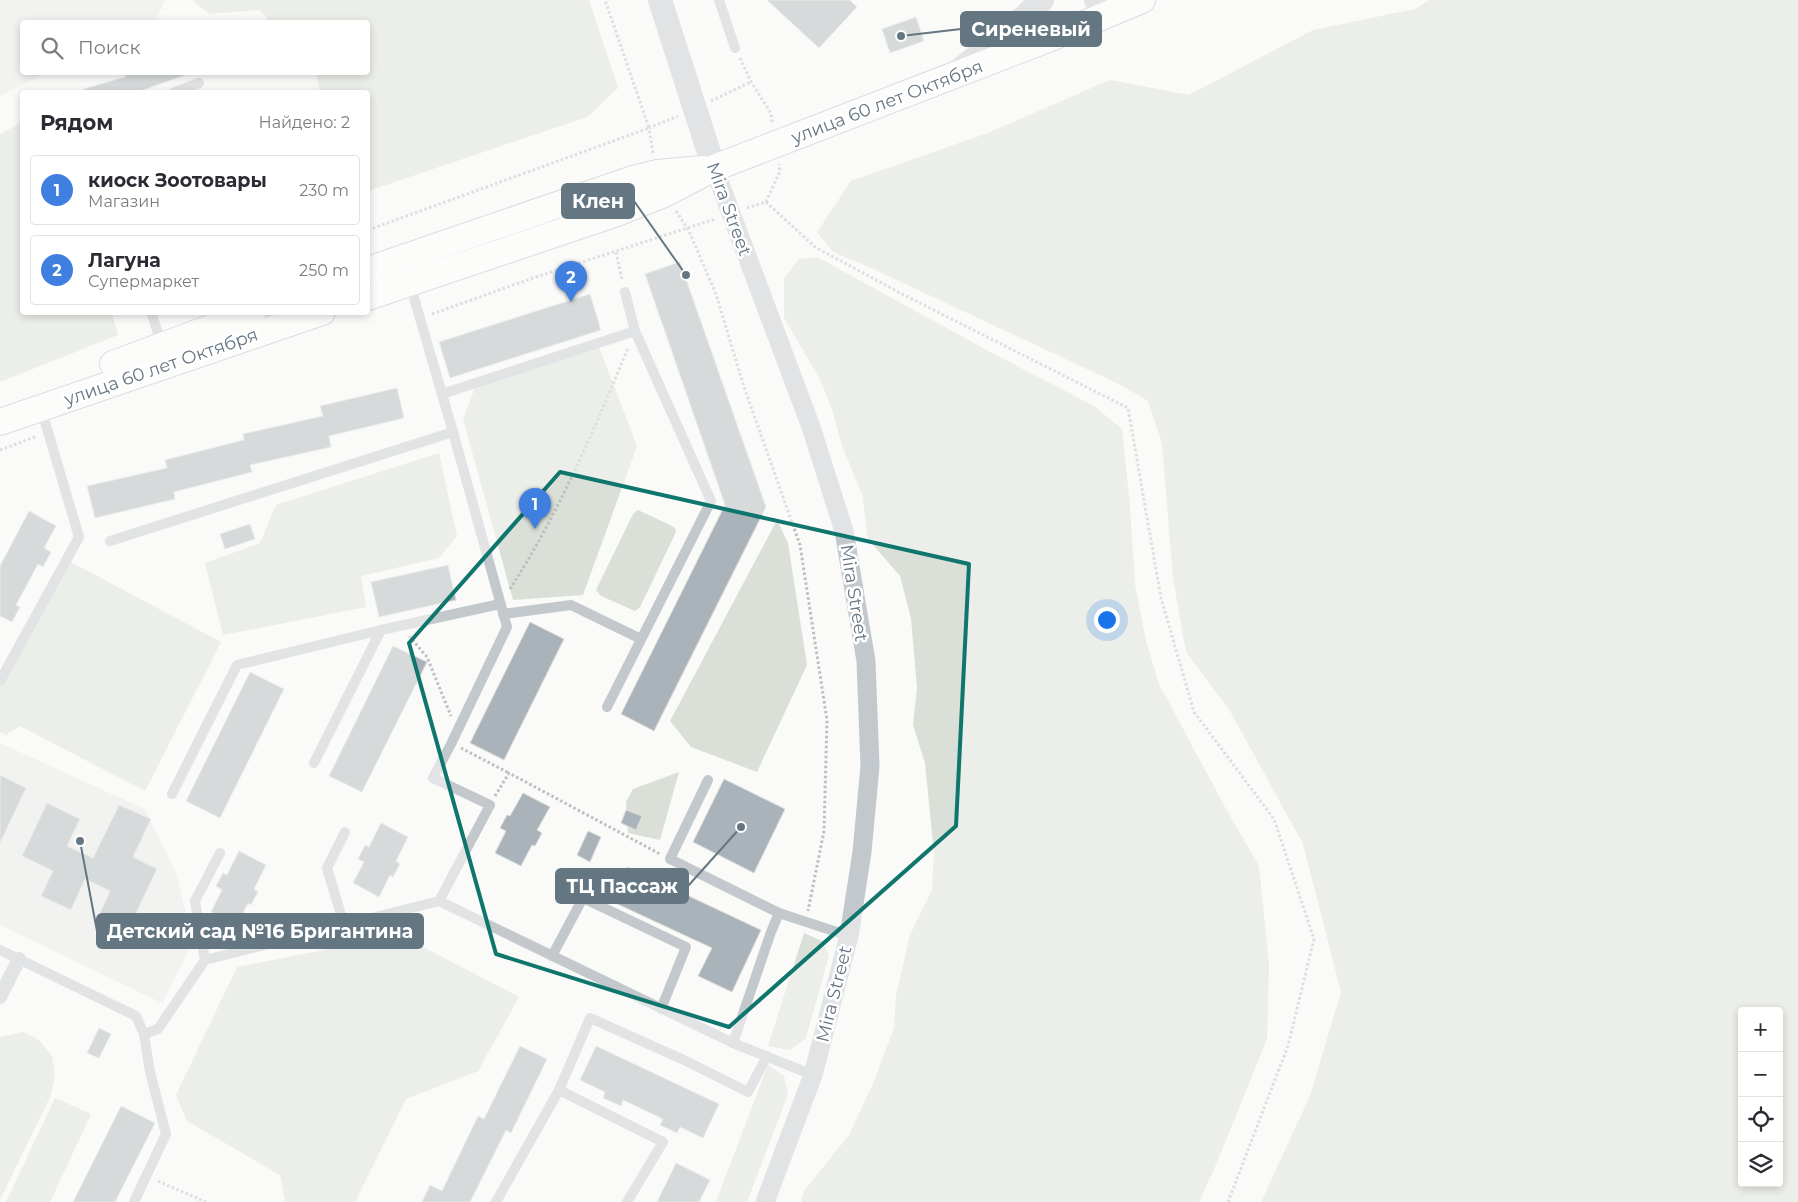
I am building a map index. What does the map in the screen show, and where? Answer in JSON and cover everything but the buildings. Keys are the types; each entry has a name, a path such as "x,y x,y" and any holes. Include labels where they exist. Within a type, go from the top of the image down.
{"main road":[{"name":"улица 60 лет Октября","path":"370,296 616,213 661,184 714,168 1048,39 1140,1"},
{"name":"улица 60 лет Октября","path":"370,269 633,179 661,184"},
{"path":"400,258 409,283"},
{"name":"улица 60 лет Октября","path":"0,422 38,400 162,346 245,315"},
{"name":"улица 60 лет Октября","path":"0,405 38,400 312,315"}],"street":[{"name":"Mira Street","path":"660,0 714,168 811,427 844,531 866,661 870,766 862,852 849,936 813,1075 765,1202"},
{"path":"1096,0 1109,6 1140,1"},
{"path":"1035,7 1025,23 1024,33 1032,39 1048,39"},
{"path":"948,78 1035,7"},
{"path":"0,997 19,959"}],"lane":[{"path":"720,0 735,48"},
{"path":"180,90 199,83"},
{"path":"409,283 507,627 452,744 433,778 490,805 439,901"},
{"path":"607,707 711,501 635,331 625,292"},
{"path":"152,315 162,346"},
{"path":"442,394 635,331"},
{"path":"0,681 79,537 38,400"},
{"path":"110,541 453,432"},
{"path":"172,794 237,665 381,630 502,609 571,605 641,639"},
{"path":"314,763 381,630"},
{"path":"708,780 670,859 779,914 849,936"},
{"path":"344,925 327,868 345,832"},
{"path":"205,960 195,901 220,853"},
{"path":"552,956 583,898 686,947 661,1008"},
{"path":"144,1034 158,1030 205,960 439,901 733,1043 813,1075"},
{"path":"733,1043 779,914"},
{"path":"0,950 136,1016 144,1034 150,1072 166,1134 134,1202"},
{"path":"496,1202 559,1090 590,1018 684,1060 748,1092 767,1056"},
{"path":"559,1090 663,1142 627,1202"}],"path":[{"path":"605,0 649,128 661,184 688,229 716,294 743,384 800,545 827,720 824,831 806,922"},
{"path":"370,229 649,128 751,82"},
{"path":"766,202 815,247 902,294 1128,408 1161,598 1194,712 1274,819 1314,939 1288,1046 1228,1202"},
{"path":"616,252 625,292"},
{"path":"502,609 586,449 635,331"},
{"path":"0,450 48,432"},
{"path":"400,626 427,656 458,731"},
{"path":"452,744 670,859"},
{"path":"490,805 509,773"},
{"path":"146,1176 206,1202"}],"highlighted area":[{"path":"560,472 969,564 956,826 729,1027 496,954 409,643"}],"shaded area":[{"path":"0,0 165,0 156,20 20,20 20,75 41,75 0,96"},
{"path":"192,0 589,0 618,88 587,117 370,190 370,90 320,90 316,75 370,75 370,20 269,20 259,10 209,14"},
{"path":"1429,0 1798,0 1798,1202 1261,1202 1310,1096 1341,992 1303,844 1230,711 1186,652 1173,578 1162,443 1148,401 1121,385 867,266 833,252 817,232 851,181 988,133 1110,80 1189,95 1313,30 1415,9"},
{"path":"20,123 20,315 113,315 118,335 0,382 0,134"},
{"path":"817,257 992,353 1094,406 1122,429 1130,506 1135,584 1146,641 1159,684 1259,866 1269,965 1267,1039 1199,1202 801,1202 804,1191 849,1135 872,1086 894,1028 896,996 910,935 932,890 934,854 925,763 913,725 917,688 911,618 900,576 868,539 862,494 842,446 832,409 820,379 784,318 784,279 799,259"},
{"path":"599,347 637,446 583,595 513,600 463,419 476,385"},
{"path":"439,453 457,536 439,558 361,576 366,607 223,635 205,563 260,543 276,505"},
{"path":"638,510 670,525 675,528 676,532 640,607 635,611 601,596 596,590 633,514"},
{"path":"777,520 788,543 807,665 757,772 691,747 670,721"},
{"path":"69,561 221,642 145,791 20,726 6,735 0,732 0,688"},
{"path":"0,743 145,809 176,873 193,942 162,1003 0,925"},
{"path":"679,772 660,840 628,833 626,802 633,789"},
{"path":"804,933 822,941 829,955 806,1038 790,1050 768,1046"},
{"path":"400,935 519,997 478,1071 406,1099 355,1202 285,1202 280,1175 187,1121 176,1095 237,967"},
{"path":"23,1032 39,1040 52,1056 55,1076 50,1097 0,1200 0,1037"},
{"path":"768,1065 784,1076 788,1094 747,1202 716,1202"},
{"path":"55,1098 91,1114 50,1202 6,1202"}],"place":[{"name":"Сиреневый","path":"901,36"},
{"name":"Клен","path":"686,275"},
{"name":"Лагуна","path":"571,302"},
{"name":"киоск Зоотовары","path":"535,529"},
{"name":"ТЦ Пассаж","path":"741,827"},
{"name":"Детский сад №16 Бригантина","path":"80,841"}]}
